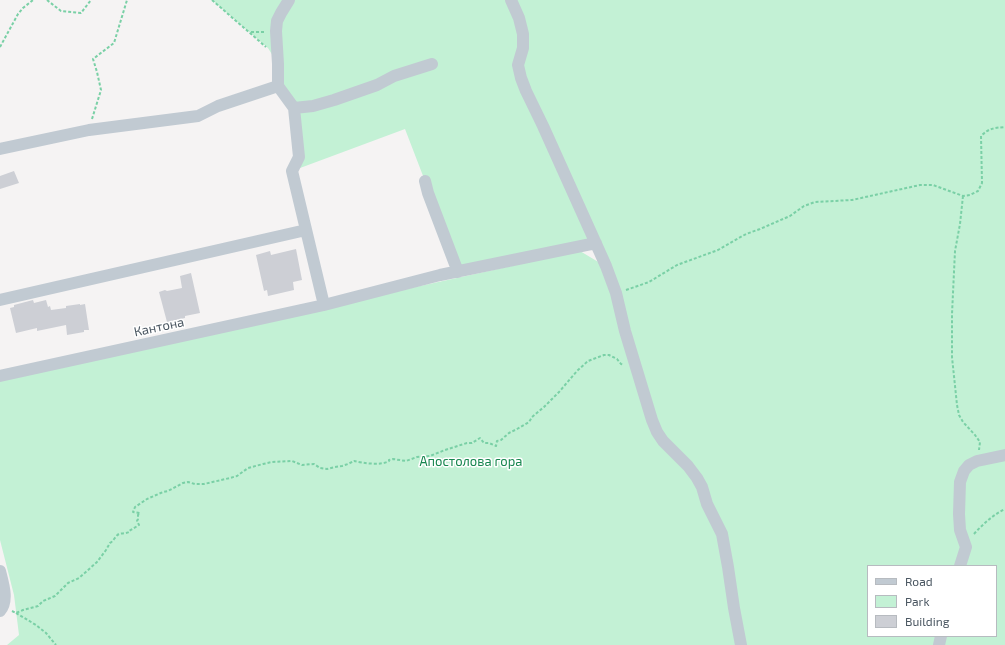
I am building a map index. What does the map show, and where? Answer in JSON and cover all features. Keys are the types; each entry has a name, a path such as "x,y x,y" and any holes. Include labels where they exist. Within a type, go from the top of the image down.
{"street":[{"path":"289,0 277,21 278,86 294,108 299,157 292,171 324,305"},
{"path":"511,0 524,34 524,48 518,65 521,78 526,92 543,126 606,266 616,293 624,331 652,420 657,432 697,478 702,487 706,504 722,534 741,645"},
{"path":"294,108 313,106 334,100 377,85 394,76 432,64"},
{"path":"0,149 89,130 198,116 218,106 278,86"},
{"path":"425,181 428,193 458,272"},
{"path":"0,300 306,230"},
{"name":"Кантона","path":"0,376 324,305 440,275 596,243"},
{"path":"960,565 966,548 960,530 959,514 960,482 964,471 969,465 977,461 1005,455"},
{"path":"0,571 5,596 2,609"}],"path":[{"path":"0,47 18,14 33,0"},
{"path":"47,0 61,11 81,13 91,0"},
{"path":"89,130 101,90 93,59 114,43 127,0"},
{"path":"212,0 268,48"},
{"path":"250,32 276,31"},
{"path":"616,293 649,282 677,266 718,250 746,234 790,216 804,206 815,202 852,200 920,185 933,185 963,196 978,191 982,183 981,136 986,131 992,129 1005,128"},
{"path":"963,196 955,250 952,314 952,357 959,415 980,442 977,461"},
{"path":"16,613 38,606 43,601 55,596 68,583 79,578 97,562 110,543 118,535 124,534 138,525 137,521 140,513 133,512 135,507 147,499 168,491 183,483 188,482 204,484 230,478 237,476 248,468 272,462 292,462 302,465 314,464 320,468 327,469 335,466 342,466 354,461 368,464 385,463 393,459 406,461 417,457 430,456 467,443 472,443 480,438 484,443 489,443 496,446 497,441 529,422 532,417 559,392 577,371 592,359 604,355 615,357 621,364 629,368 638,376"},
{"path":"965,544 983,524 998,512 1005,509"},
{"path":"2,609 16,613 41,629 56,645"}],"green space":[{"name":"Апостолова гора","path":"212,0 1005,0 1005,645 7,645 19,635 14,595 0,540 0,378 580,251 605,266 596,243 458,272 405,129 292,171 299,157 294,108 278,86 278,64 268,48"}],"building":[{"path":"14,171 19,183 0,189 0,176"},
{"path":"296,249 302,280 293,282 294,290 268,296 267,290 264,291 256,255 270,251 271,255"},
{"path":"191,273 200,313 167,322 159,292 182,288 180,276"},
{"path":"33,300 34,303 46,300 48,307 50,306 51,310 66,308 66,306 85,304 89,330 67,335 66,325 37,331 37,328 16,333 10,308 14,307 14,305"}]}
